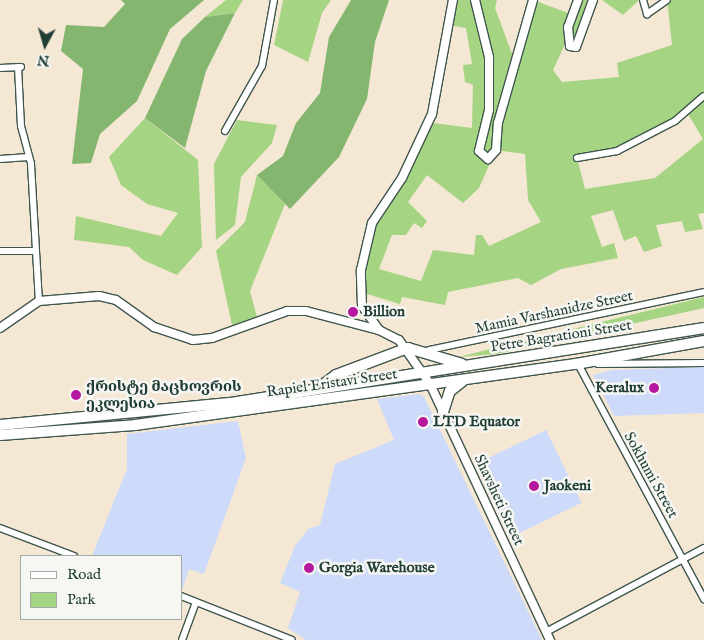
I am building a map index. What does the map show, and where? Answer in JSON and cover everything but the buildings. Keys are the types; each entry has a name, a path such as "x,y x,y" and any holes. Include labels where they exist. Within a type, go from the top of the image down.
{"main road":[{"name":"Petre Bagrationi Street","path":"423,371 467,366 704,328"},
{"name":"Petre Bagrationi Street","path":"430,384 576,364 704,341"},
{"path":"318,388 336,375 408,348 467,366"},
{"name":"Rapiel Eristavi Street","path":"0,425 117,416 318,388 423,371"},
{"path":"443,412 450,391 469,379"},
{"name":"Rapiel Eristavi Street","path":"0,435 136,425 430,384"}],"street":[{"path":"225,132 262,66 274,0"},
{"path":"379,330 362,306 361,270 372,223 402,178 432,114 453,0"},
{"path":"475,0 489,57 489,110 479,151 488,159 496,150 498,123 533,0"},
{"path":"578,0 568,27 570,46 576,48 593,0"},
{"path":"643,0 647,14 668,0"},
{"path":"0,68 20,67 21,126 29,157 39,301"},
{"path":"577,158 617,151 674,121 704,96"},
{"path":"0,159 29,157"},
{"path":"0,251 35,251"},
{"name":"Mamia Varshanidze Street","path":"408,348 436,351 704,292"},
{"path":"0,328 39,301 99,296 116,300 154,327 193,340 212,338 287,311 324,314 379,330 408,348"},
{"name":"Shavsheti Street","path":"408,348 430,384 548,636"},
{"name":"Petre Bagrationi Street","path":"576,364 704,363"},
{"name":"Sokhumi Street","path":"576,364 704,599"},
{"path":"0,530 71,555"},
{"path":"548,636 682,558 704,548"},
{"path":"182,596 292,640"},
{"path":"182,640 196,602"}],"shaded area":[{"path":"704,367 704,413 614,416 593,375 613,370"},
{"path":"419,394 424,397 542,640 306,640 288,628 300,592 280,583 295,546 308,529 320,525 335,464 394,440 377,399"},
{"path":"238,421 246,458 204,574 189,569 182,590 182,555 92,555 127,469 127,434"},
{"path":"546,430 582,503 511,537 476,464"}],"green space":[{"path":"121,0 204,0 170,29 137,101 100,134 91,163 72,164 83,69 61,51 66,25 104,27 125,4"},
{"path":"226,0 243,0 235,13 205,17"},
{"path":"283,0 331,0 322,13 308,62 274,45"},
{"path":"351,0 389,0 375,42 367,99 339,157 290,209 257,175 283,156 296,123 320,93 329,37"},
{"path":"453,0 497,0 495,8 515,62 533,0 571,14 578,0 593,0 576,47 567,40 553,70 562,82 619,77 617,63 672,45 667,0 704,0 704,213 698,214 703,229 685,232 682,221 656,225 662,246 644,252 636,236 624,241 613,210 591,216 602,247 614,243 618,258 561,269 531,285 518,278 448,292 445,305 402,297 400,304 367,294 365,270 375,226 385,203 406,179 433,123 472,128 473,85 465,82 463,65 472,64 466,28 449,25","holes":["686,111 703,139 655,178 585,189 577,158 617,151","496,150 525,154 528,200 541,222 489,246 482,235 476,235 474,255 433,250 421,281 379,269 392,235 406,235 414,223 422,228 427,221 408,202 427,175 463,203 479,188"]},
{"path":"602,0 639,0 623,15"},
{"path":"235,13 206,71 185,148 145,118 182,39 205,17"},
{"path":"145,118 198,160 202,247 177,275 143,260 129,247 74,240 76,216 161,236 178,213 147,204 121,185 109,157"},
{"path":"237,120 277,125 272,143 241,177 235,225 216,240 214,164"},
{"path":"257,175 285,204 250,291 257,317 232,325 216,251 245,222"},
{"path":"704,297 704,308 496,354 458,357"}],"place":[{"name":"Billion","path":"353,312"},
{"name":"Keralux","path":"654,388"},
{"name":"ქრისტე მაცხოვრის ეკლესია","path":"76,395"},
{"name":"LTD Equator","path":"423,422"},
{"name":"Jaokeni","path":"534,486"},
{"name":"Gorgia Warehouse","path":"309,568"}]}
